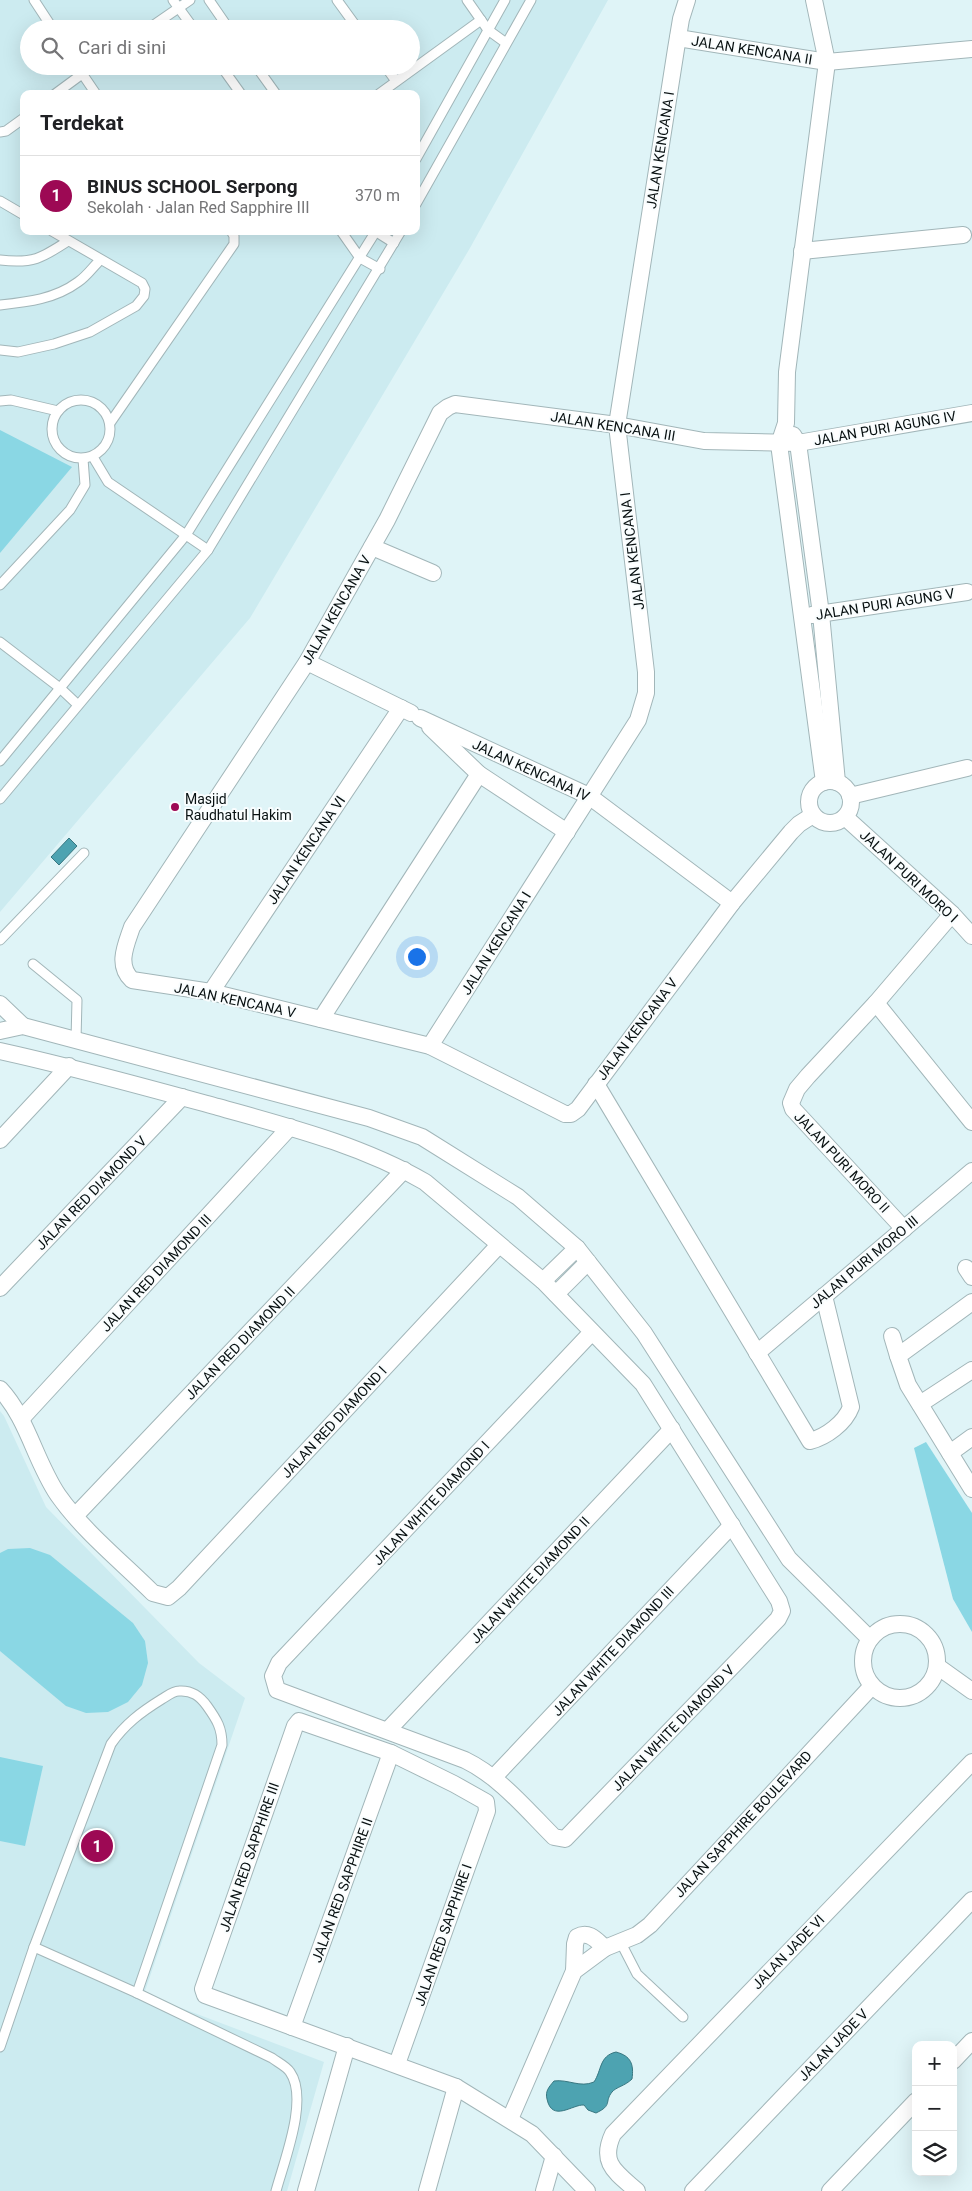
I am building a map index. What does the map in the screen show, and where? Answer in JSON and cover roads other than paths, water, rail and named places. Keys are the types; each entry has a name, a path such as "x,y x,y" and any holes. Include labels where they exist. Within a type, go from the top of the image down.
{"street":[{"name":"JALAN KENCANA I","path":"430,1046 638,720 646,693 646,672 617,425 681,19 687,0"},
{"path":"814,0 827,62 787,372 786,423 779,444 802,617 831,782"},
{"name":"JALAN KENCANA II","path":"678,38 827,62 972,49"},
{"path":"802,251 963,235"},
{"name":"JALAN KENCANA III","path":"448,407 456,404 617,425 704,441 779,444"},
{"name":"JALAN KENCANA V","path":"448,407 440,413 372,546 307,662 132,927 124,952 123,968 132,980 210,992 430,1046 565,1114 571,1114 578,1109 732,903 811,812"},
{"name":"JALAN PURI AGUNG IV","path":"779,444 798,443 972,414"},
{"path":"786,423 798,443 821,614 831,782"},
{"path":"372,546 433,573"},
{"name":"JALAN PURI AGUNG V","path":"802,617 967,592"},
{"name":"JALAN KENCANA IV","path":"307,662 420,718 590,796 732,903"},
{"name":"JALAN KENCANA VI","path":"210,992 401,708"},
{"name":"JALAN KENCANA IV","path":"420,718 479,774 567,832"},
{"path":"850,796 968,768"},
{"path":"321,1019 479,774"},
{"path":"831,782 843,786 850,796 850,808 845,817 837,822 828,824 820,821 811,812 809,795 815,787 831,782"},
{"name":"JALAN PURI MORO I","path":"845,817 952,914 972,936"},
{"path":"952,914 876,1003 972,1122"},
{"name":"JALAN PURI MORO II","path":"876,1003 808,1076 797,1089 791,1103 793,1109 904,1229"},
{"path":"0,1004 23,1026"},
{"path":"0,1031 23,1026 369,1118 422,1137 518,1196 577,1248 644,1333 789,1559 870,1639"},
{"path":"0,1052 69,1066 290,1127 376,1156 425,1182 543,1281 643,1384 732,1525"},
{"path":"0,1140 69,1066"},
{"path":"596,1084 810,1441 818,1439 840,1423 851,1407 824,1296"},
{"name":"JALAN RED DIAMOND V","path":"0,1288 182,1098"},
{"name":"JALAN RED DIAMOND III","path":"22,1419 290,1127"},
{"name":"JALAN RED DIAMOND II","path":"75,1516 404,1170"},
{"name":"JALAN PURI MORO III","path":"757,1353 972,1171"},
{"name":"JALAN RED DIAMOND I","path":"75,1516 153,1593 168,1597 179,1588 499,1245"},
{"path":"543,1281 577,1248"},
{"path":"556,1294 588,1262"},
{"path":"898,1356 972,1302"},
{"name":"JALAN WHITE DIAMOND I","path":"388,1730 277,1690 273,1676 279,1663 592,1332"},
{"path":"892,1336 908,1385 972,1489"},
{"path":"920,1404 972,1370"},
{"path":"0,1389 12,1401 22,1419 44,1472 58,1495 75,1516"},
{"name":"JALAN WHITE DIAMOND II","path":"388,1730 672,1429"},
{"path":"950,1453 972,1437"},
{"name":"JALAN WHITE DIAMOND V","path":"494,1777 554,1837 565,1839 778,1619 782,1611 779,1601 732,1525"},
{"name":"JALAN WHITE DIAMOND III","path":"494,1777 732,1525"},
{"path":"902,1624 914,1626 924,1632 932,1642 937,1654 934,1678 927,1688 917,1695 905,1698 893,1698 881,1694 872,1686 866,1675 863,1663 864,1651 870,1639 879,1631 890,1626 902,1624"},
{"path":"937,1666 972,1691"},
{"name":"JALAN SAPPHIRE BOULEVARD","path":"574,1971 605,1948 622,1943 650,1925 872,1686"},
{"name":"JALAN RED SAPPHIRE III","path":"292,2027 208,1997 204,1992 296,1723 303,1721 391,1753"},
{"path":"388,1730 466,1760 494,1777"},
{"name":"JALAN RED SAPPHIRE I","path":"391,1753 454,1784 486,1802 487,1806 397,2064"},
{"name":"JALAN RED SAPPHIRE II","path":"292,2027 391,1753"},
{"name":"JALAN JADE VI","path":"637,2191 609,2164 607,2156 608,2145 613,2134 972,1762"},
{"name":"JALAN JADE V","path":"693,2191 972,1900"},
{"name":"JALAN SAPPHIRE BOULEVARD","path":"510,2118 574,1971 577,1937 586,1934 593,1937 605,1948"},
{"path":"292,2027 456,2087 510,2118 532,2134 587,2191"},
{"path":"957,2057 972,2041"},
{"path":"306,2191 347,2046"},
{"path":"427,2191 456,2087"},
{"path":"830,2191 912,2105"},
{"path":"544,2191 554,2156"}],"lane":[{"path":"34,0 47,20"},
{"path":"158,20 176,4 190,0"},
{"path":"209,0 223,20"},
{"path":"338,0 352,20"},
{"path":"467,0 488,30 506,44"},
{"path":"420,152 505,0"},
{"path":"420,197 531,0"},
{"path":"176,4 188,20"},
{"path":"420,64 481,20"},
{"path":"59,90 75,75"},
{"path":"83,75 93,90"},
{"path":"227,75 238,90"},
{"path":"262,75 273,90"},
{"path":"391,75 396,82"},
{"path":"385,90 406,75"},
{"path":"0,132 6,131 20,121"},
{"path":"0,202 20,213"},
{"path":"0,350 18,352 54,344 90,332 136,306 144,296 145,289 142,283 58,235"},
{"path":"110,423 234,244 233,235"},
{"path":"344,235 360,258 380,269"},
{"path":"0,760 186,535 374,235"},
{"path":"381,235 394,243"},
{"path":"0,798 208,550 380,269 399,235"},
{"path":"0,260 18,262 42,258 68,241"},
{"path":"0,305 34,302 57,294 79,282 100,260"},
{"path":"0,401 11,400 58,411"},
{"path":"74,400 92,402 101,407 110,423 107,443 101,451 83,459 73,458 64,454 58,448 51,429 58,411 74,400"},
{"path":"93,456 106,480 208,550"},
{"path":"0,586 70,510 85,485 83,459"},
{"path":"0,642 60,688 78,705"},
{"path":"0,940 84,853"},
{"path":"34,964 77,1000 76,1040"},
{"path":"0,2047 34,1947 111,1744 123,1727 141,1712 177,1690 192,1692 201,1698 218,1722 222,1731 222,1745 137,1993"},
{"path":"622,1943 637,1974 683,2016"},
{"path":"34,1947 137,1993 272,2058 289,2071 298,2088 298,2111 276,2191"}],"place":[{"name":"Masjid Raudhatul Hakim","path":"175,807"},
{"name":"BINUS SCHOOL Serpong","path":"97,1846"}]}
